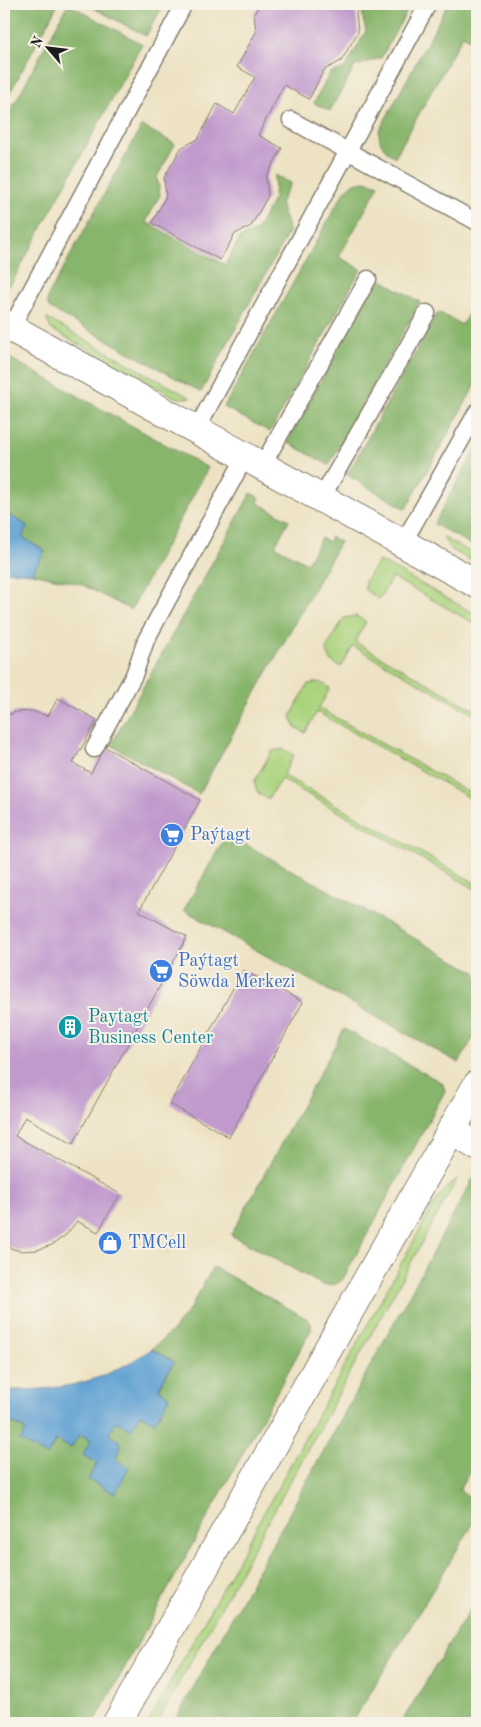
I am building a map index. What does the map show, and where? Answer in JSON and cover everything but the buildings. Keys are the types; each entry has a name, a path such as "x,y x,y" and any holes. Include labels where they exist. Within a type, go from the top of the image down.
{"street":[{"path":"7,326 477,584"},
{"path":"117,1723 477,1084"},
{"path":"451,1130 477,1146"}],"lane":[{"path":"7,326 184,4"},
{"path":"196,430 428,4"},
{"path":"291,120 477,222"},
{"path":"94,748 134,675 146,640 254,461 368,279"},
{"path":"321,499 427,312"},
{"path":"403,543 477,412"}],"green space":[{"path":"4,4 58,4 4,104"},
{"path":"68,4 142,44 10,286 4,282 4,160 7,153 4,151 4,123"},
{"path":"86,4 164,4 146,36"},
{"path":"368,4 411,4 381,58 355,66 330,111 314,103 330,73 345,68 366,31 362,15"},
{"path":"448,4 477,4 477,43 463,35 395,157 383,146 379,131"},
{"path":"142,126 175,144 157,177 160,195 146,222 225,265 240,238 256,231 274,198 275,175 291,183 280,203 289,231 201,392 49,308 47,302 48,296"},
{"path":"365,181 379,185 339,257 361,269 270,432 224,407 341,197 351,186"},
{"path":"378,278 420,302 329,465 287,442"},
{"path":"477,298 477,382 406,509 347,475 438,312 462,325"},
{"path":"46,318 191,398 177,398 51,329"},
{"path":"4,355 208,468 131,610 81,584 32,573 45,551 22,537 28,526 4,512"},
{"path":"477,447 477,548 434,524"},
{"path":"251,493 260,498 258,503 289,520 275,546 307,563 321,538 328,542 331,537 340,542 199,794 111,745"},
{"path":"443,537 477,556 477,564 450,549"},
{"path":"378,561 477,615 477,625 392,577 379,599 365,590 365,581"},
{"path":"356,616 366,622 355,642 477,711 477,716 353,646 341,667 331,661 326,649 344,618"},
{"path":"320,682 330,688 319,708 477,797 477,802 317,712 305,733 295,727 291,716 308,684"},
{"path":"284,749 294,755 283,775 477,884 477,890 281,779 268,799 258,793 254,782 272,751"},
{"path":"227,834 477,973 477,1031 459,1063 184,910"},
{"path":"344,1029 437,1080 443,1084 445,1091 343,1279 336,1284 323,1285 231,1235"},
{"path":"477,1177 477,1459 459,1490 477,1501 477,1517 352,1723 174,1723 473,1179"},
{"path":"457,1179 157,1723 148,1723 434,1204 446,1188"},
{"path":"213,1267 306,1318 311,1323 311,1330 94,1723 9,1723 4,1720 4,1418 26,1431 20,1441 47,1456 56,1440 80,1434 115,1459 121,1448 119,1441 108,1435 116,1421 140,1414 155,1422 158,1390 174,1362 152,1349 174,1329 189,1310"},
{"path":"477,1598 477,1723 401,1723"}],"water":[{"path":"4,512 28,526 22,537 45,551 32,573 4,571"},
{"path":"152,1349 174,1362 158,1389 170,1396 155,1422 140,1414 131,1430 116,1421 109,1435 119,1441 121,1448 115,1459 129,1467 115,1494 88,1479 97,1463 83,1455 91,1440 80,1434 71,1448 56,1440 47,1456 20,1441 26,1430 4,1418 4,1405 12,1390 52,1388 86,1382 118,1369"}],"place":[{"name":"Paýtagt","path":"172,835"},
{"name":"Paýtagt Söwda Merkezi","path":"161,971"},
{"name":"Paytagt Business Center","path":"70,1027"},
{"name":"TMCell","path":"110,1243"}]}
